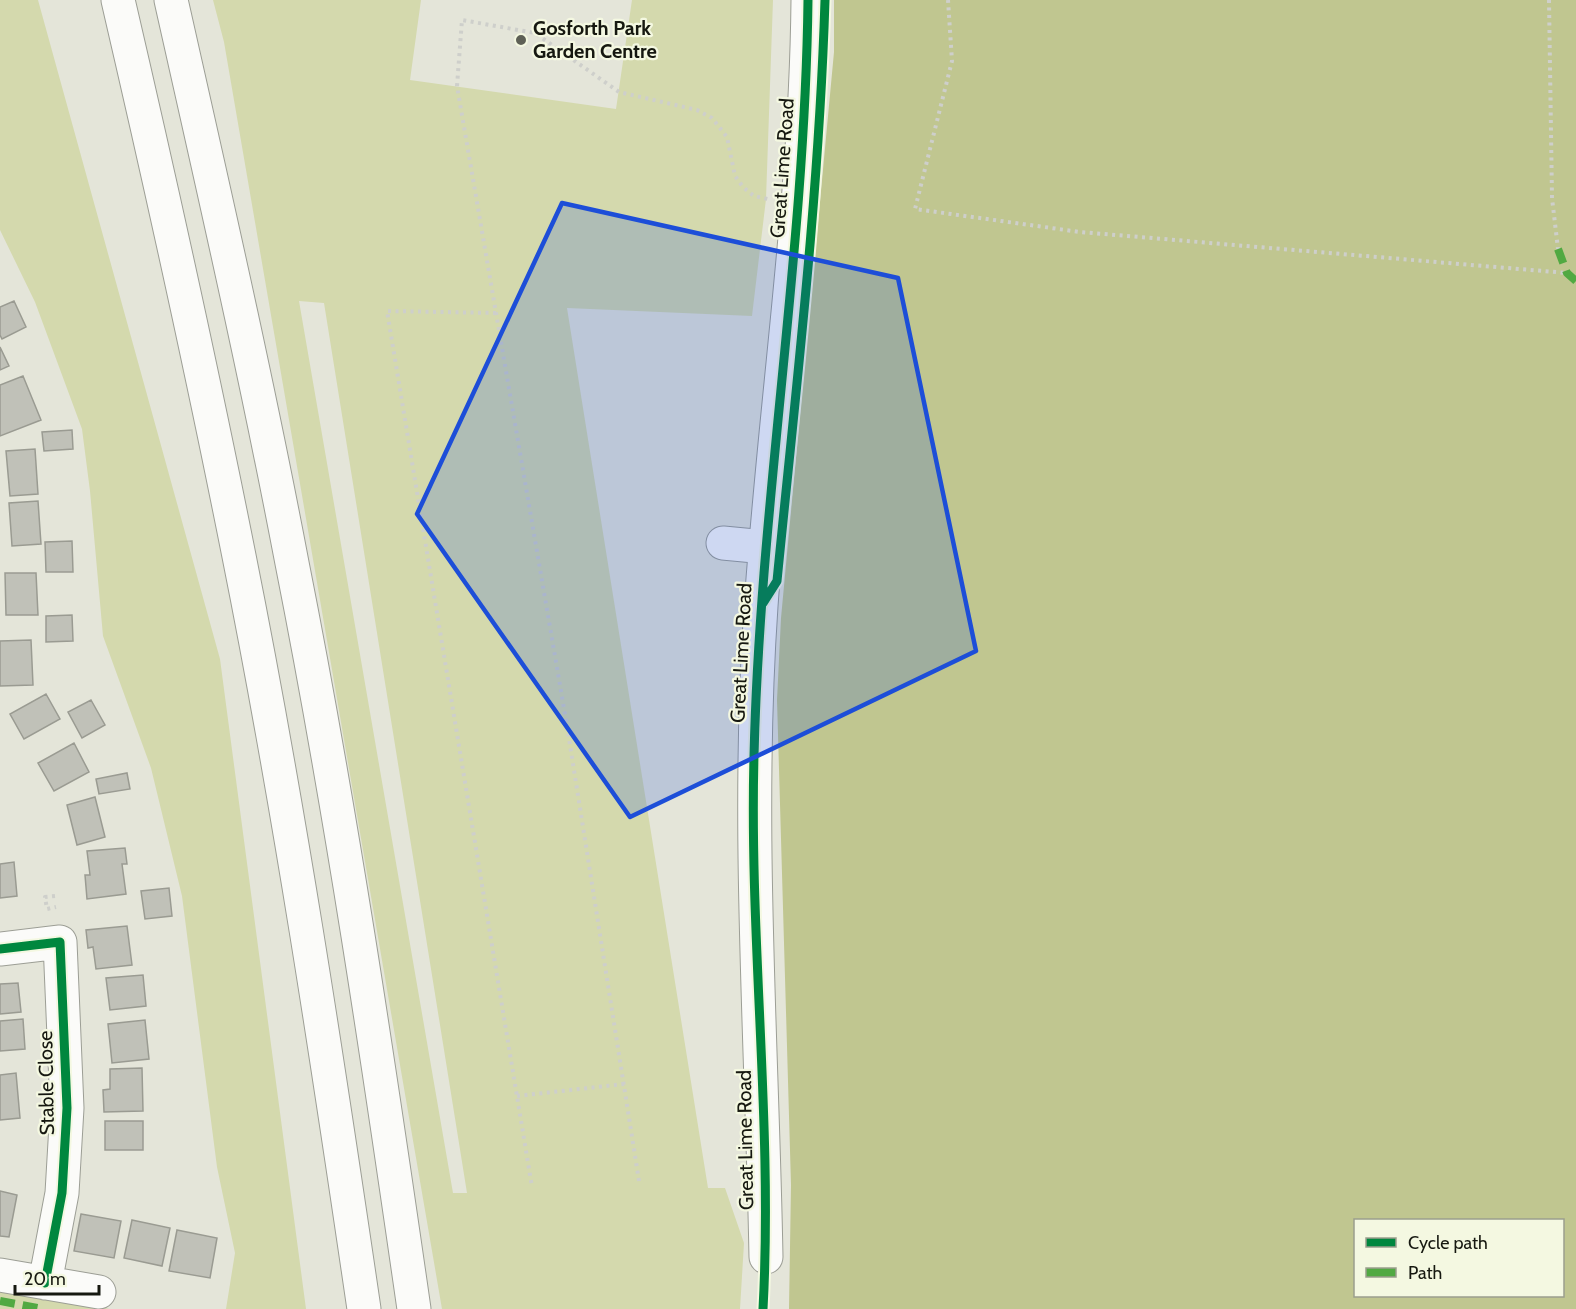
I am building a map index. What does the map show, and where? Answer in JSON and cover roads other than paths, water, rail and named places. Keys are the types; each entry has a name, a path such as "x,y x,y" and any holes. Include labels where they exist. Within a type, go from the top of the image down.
{"main road":[{"path":"118,0 167,213 240,557 301,894 337,1119 364,1309"},
{"path":"171,0 252,365 293,565 362,957 414,1309"},
{"name":"Great Lime Road","path":"766,1257 755,928 754,757 761,606 799,204 808,0"},
{"path":"723,543 766,547"},
{"name":"Stable Close","path":"0,949 60,942 67,1108 62,1193 45,1283"},
{"path":"0,1275 99,1292"}],"place":[{"name":"Gosforth Park Garden Centre","path":"521,40"}]}
